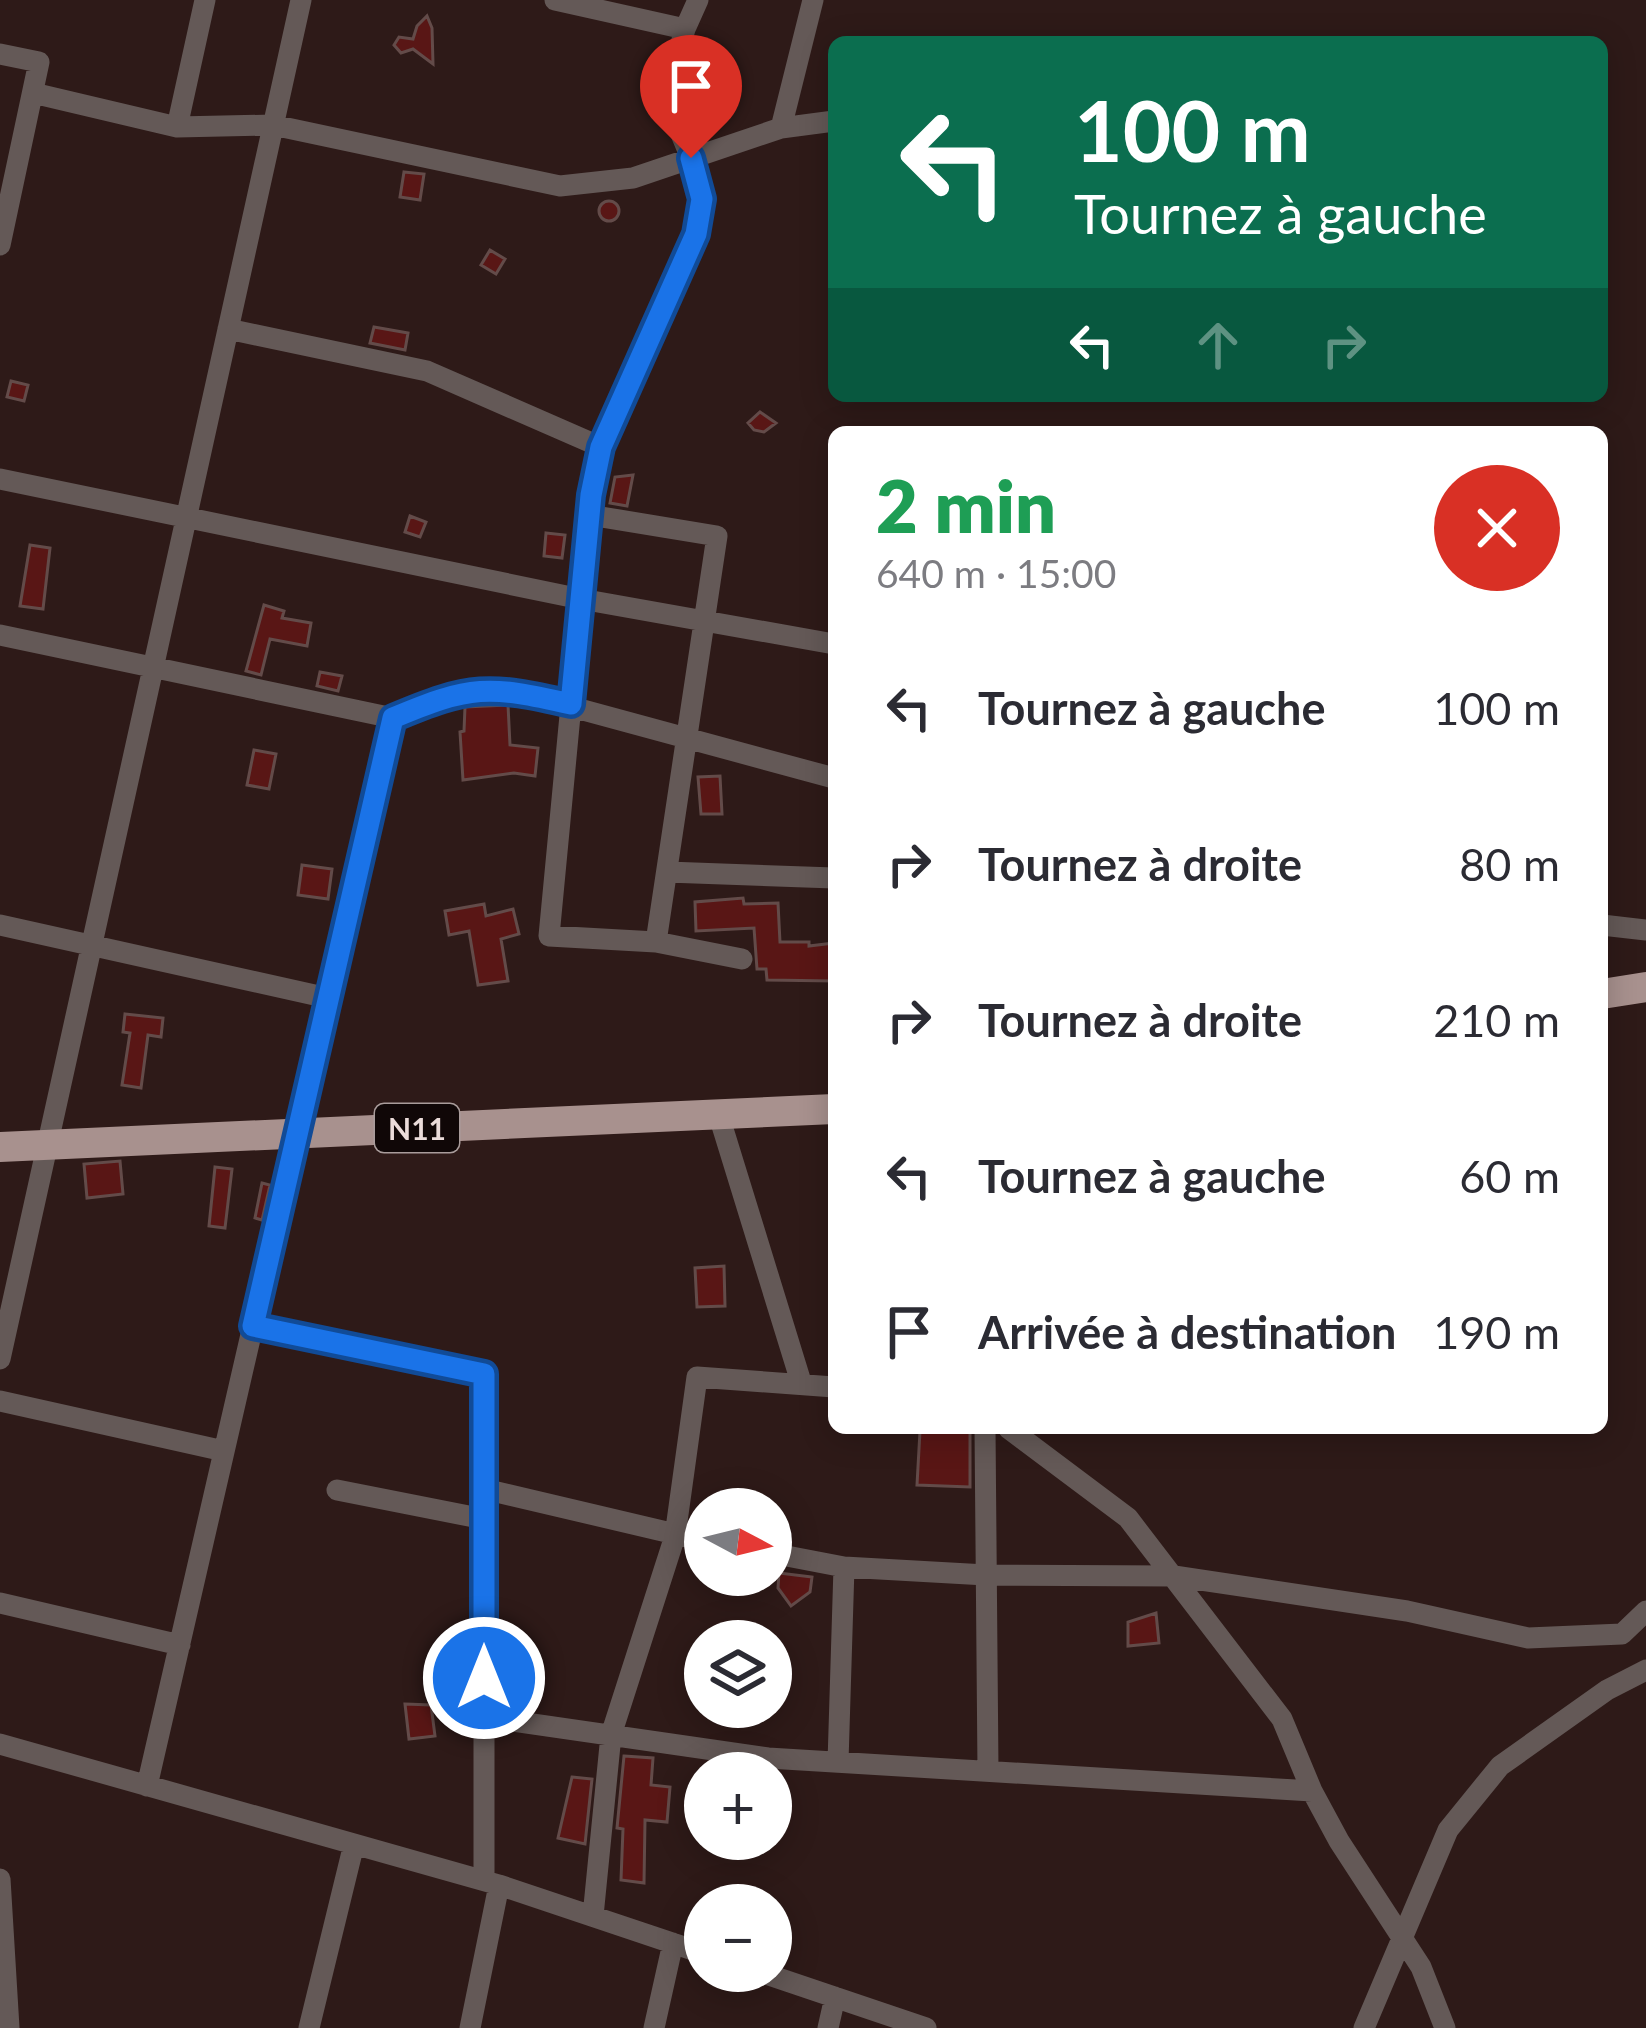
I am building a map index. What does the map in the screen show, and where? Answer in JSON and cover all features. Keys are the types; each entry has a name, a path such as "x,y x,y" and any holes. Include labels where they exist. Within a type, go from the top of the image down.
{"main road":[{"path":"1608,993 1646,987"},
{"name":"N11","path":"0,1147 828,1114"}],"street":[{"path":"177,127 205,0"},
{"path":"0,1359 301,0"},
{"path":"555,0 685,29"},
{"path":"698,0 666,98 702,199 696,234 601,447 589,515 549,936 656,942 742,959"},
{"path":"782,128 813,0"},
{"path":"0,54 39,62 0,245"},
{"path":"33,94 177,127 273,125 560,186 633,178 782,128 828,122"},
{"path":"228,329 427,371 601,447"},
{"path":"0,479 581,599 828,643"},
{"path":"589,515 717,536 656,942"},
{"path":"0,635 393,718 453,693 509,690 828,776"},
{"path":"147,1786 393,718"},
{"path":"667,872 828,878"},
{"path":"0,925 328,998"},
{"path":"1608,926 1646,930"},
{"path":"718,1116 801,1382"},
{"path":"253,1326 484,1374 484,1718 492,1882 470,2028"},
{"path":"593,1916 611,1736 675,1536 697,1376 828,1387"},
{"path":"0,1401 224,1451"},
{"path":"985,1434 988,1772"},
{"path":"1017,1434 1128,1518 1282,1719 1339,1841 1421,1967 1444,2028"},
{"path":"484,1489 684,1538"},
{"path":"338,1490 484,1519"},
{"path":"792,1557 844,1567 986,1575 1174,1576 1407,1611 1528,1638 1622,1634 1646,1638"},
{"path":"838,1762 844,1567"},
{"path":"0,1603 179,1645"},
{"path":"1622,1634 1646,1611"},
{"path":"1364,2028 1448,1830 1500,1766 1607,1690 1646,1670"},
{"path":"484,1718 768,1758 1312,1791"},
{"path":"0,1744 492,1882 684,1947"},
{"path":"309,2028 354,1844"},
{"path":"0,1880 8,2028"},
{"path":"654,2028 673,1943"},
{"path":"792,1983 926,2028"},
{"path":"829,2028 835,1997"}],"building":[{"path":"427,16 433,64 413,49 401,53 394,45 399,37 413,39"},
{"path":"404,172 424,174 420,200 400,197"},
{"path":"609,201 619,211 609,221 599,211"},
{"path":"490,250 505,259 496,274 481,265"},
{"path":"374,327 408,333 405,350 370,343"},
{"path":"11,381 28,385 24,401 7,397"},
{"path":"760,412 776,423 764,432 748,423"},
{"path":"633,475 627,506 610,503 615,477"},
{"path":"410,516 426,522 420,537 405,532"},
{"path":"546,533 565,535 562,558 544,556"},
{"path":"30,545 50,548 43,609 20,606"},
{"path":"264,605 284,611 282,618 311,623 307,646 270,639 261,675 246,671"},
{"path":"320,672 342,676 338,691 317,686"},
{"path":"508,705 510,745 538,748 535,776 514,773 463,780 460,732 464,731 465,707"},
{"path":"254,750 276,754 269,789 247,785"},
{"path":"720,776 722,814 701,814 698,777"},
{"path":"302,865 332,869 328,899 298,895"},
{"path":"743,898 744,904 778,903 780,942 828,944 828,981 767,980 766,969 757,969 754,928 696,931 695,902"},
{"path":"484,904 486,916 513,909 519,934 501,939 508,981 478,985 469,931 449,935 445,911"},
{"path":"125,1014 163,1018 161,1037 148,1035 141,1088 122,1085 130,1033 123,1032"},
{"path":"120,1161 123,1194 87,1198 84,1164"},
{"path":"215,1167 232,1169 225,1228 209,1226"},
{"path":"262,1183 270,1185 262,1220 255,1218"},
{"path":"724,1266 725,1306 697,1307 695,1268"},
{"path":"920,1434 970,1434 970,1487 917,1485"},
{"path":"792,1575 812,1577 810,1592 791,1606 784,1596 792,1596"},
{"path":"1156,1613 1159,1643 1128,1646 1128,1622"},
{"path":"405,1704 431,1705 435,1736 409,1739"},
{"path":"624,1756 653,1758 651,1785 670,1787 667,1822 645,1820 644,1883 621,1880 623,1829 617,1828"},
{"path":"572,1777 592,1779 585,1844 558,1838"}],"route":[{"path":"484,1678 484,1374 253,1326 393,718 453,693 509,690 571,704 591,495 601,447 696,234 702,199 691,158"}]}
